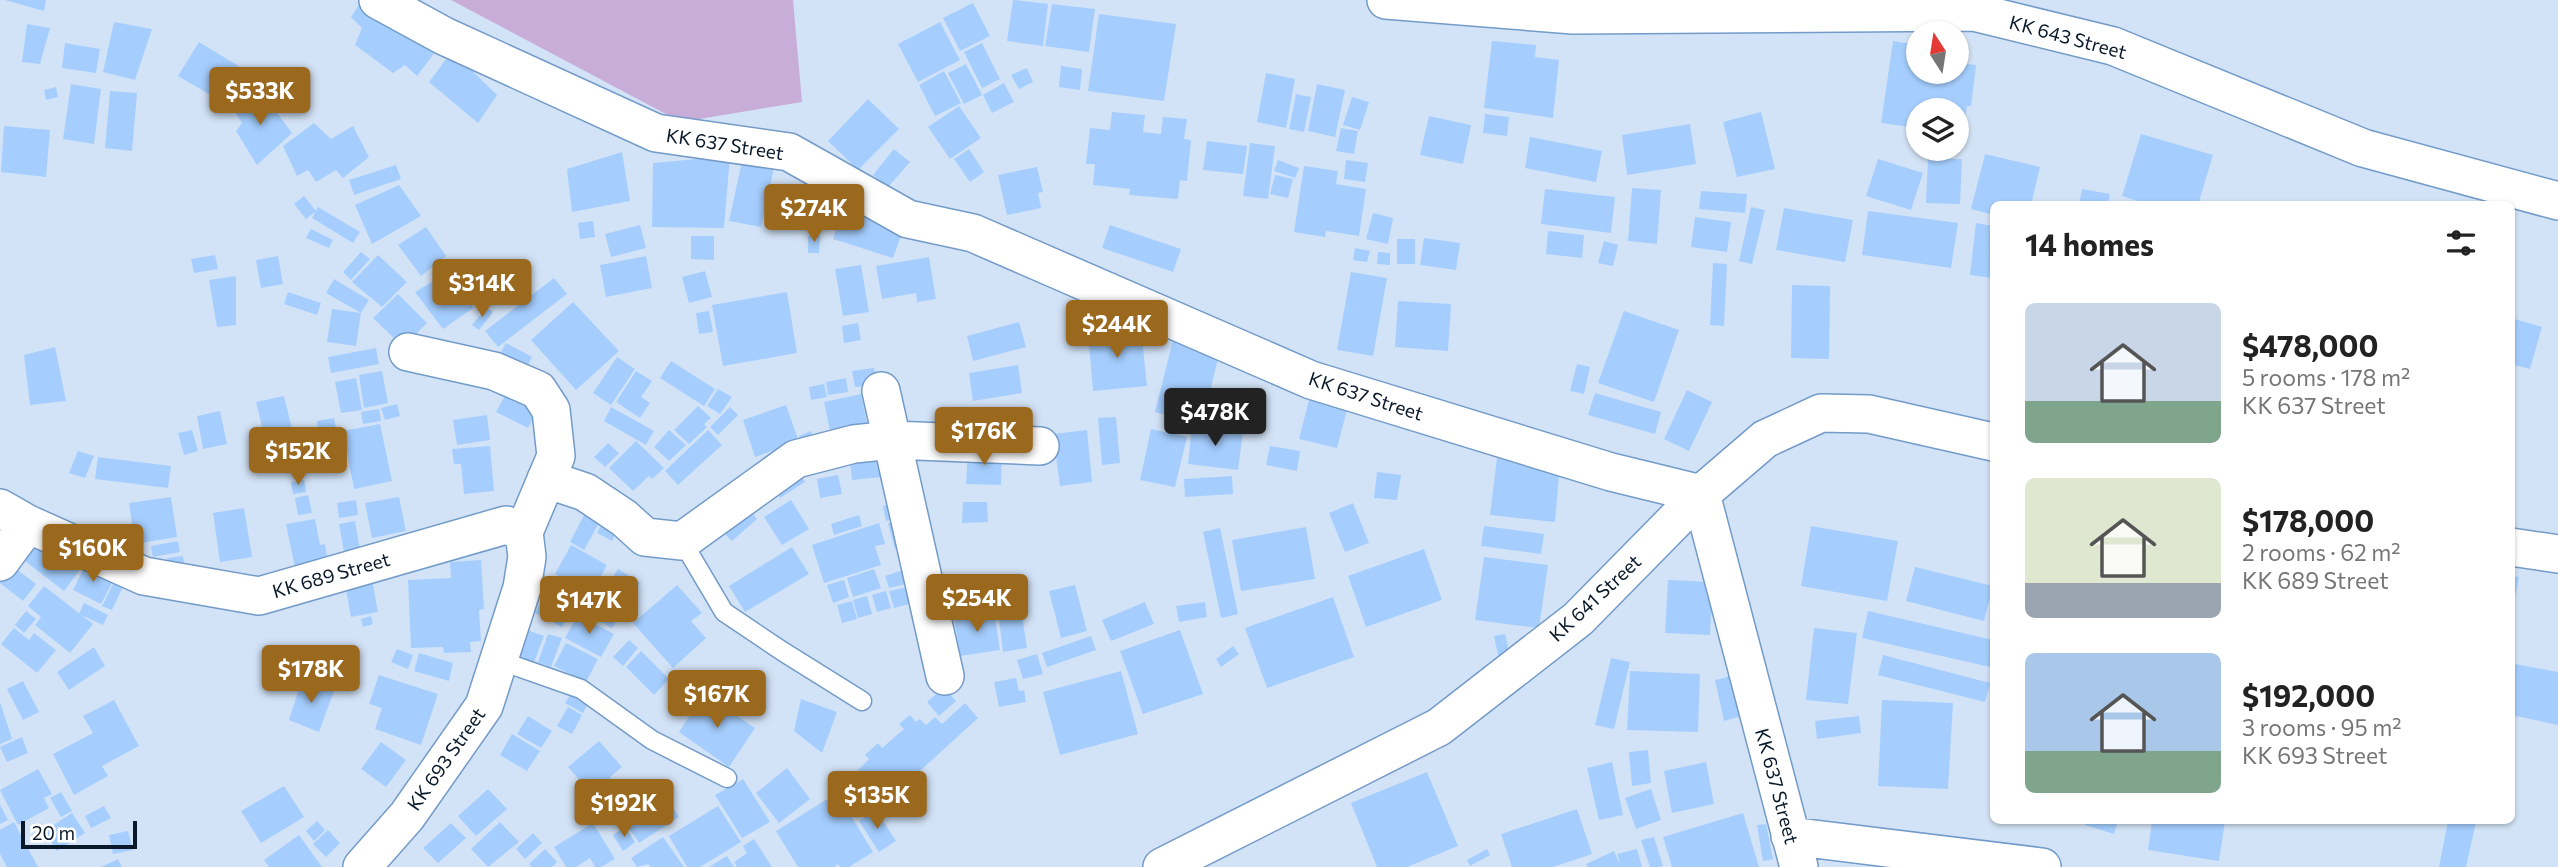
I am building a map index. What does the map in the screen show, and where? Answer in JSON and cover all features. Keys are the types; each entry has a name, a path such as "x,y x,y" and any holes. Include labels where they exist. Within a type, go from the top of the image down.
{"street":[{"name":"KK 637 Street","path":"378,0 444,36 656,133 789,152 908,219 973,233 1311,380 1611,472 1701,494 1794,852"},
{"name":"KK 643 Street","path":"1386,0 1586,7 1974,12 2113,46 2363,148 2558,201"},
{"name":"KK 693 Street","path":"362,867 407,816 484,706 522,588 525,544 556,456 551,410 538,390 495,370 408,352"},
{"path":"881,391 945,676"},
{"name":"KK 641 Street","path":"1162,867 1439,727 1578,619 1701,494 1765,439 1821,413 1869,414 1990,441"},
{"path":"546,479 585,492 624,518 645,537 682,541 796,459 854,444 892,440 1040,446"},
{"path":"0,562 14,516"},
{"name":"KK 689 Street","path":"14,516 144,576 259,596 506,525 525,544"},
{"path":"2515,548 2558,554"},
{"path":"1794,852 2042,867"}],"lane":[{"path":"682,541 724,612 862,701"},
{"path":"498,660 581,689 652,740 727,778"}],"shaded area":[{"path":"451,0 793,0 802,102 681,122"}],"building":[{"path":"5,0 46,0 44,11"},
{"path":"362,0 442,43 417,76 405,65 393,73 355,45 362,28 351,17"},
{"path":"1013,0 1048,4 1043,46 1007,41"},
{"path":"973,3 990,36 960,51 943,18"},
{"path":"1052,4 1095,9 1089,52 1045,46"},
{"path":"1099,14 1176,24 1164,101 1088,91"},
{"path":"114,22 152,29 135,80 103,72"},
{"path":"940,22 960,60 918,82 898,44"},
{"path":"27,24 50,28 40,64 22,62"},
{"path":"1492,41 1536,45 1535,57 1559,60 1553,118 1484,108"},
{"path":"1893,41 1906,43 1906,84 1969,84 1969,64 1976,65 1971,106 1969,98 1906,98 1906,126 1881,123"},
{"path":"199,42 240,67 219,100 178,76"},
{"path":"65,43 100,49 96,73 62,68"},
{"path":"982,43 1000,79 982,88 964,52"},
{"path":"452,51 497,95 478,123 429,82"},
{"path":"966,64 982,95 964,104 948,73"},
{"path":"1061,66 1082,69 1080,90 1059,87"},
{"path":"1027,68 1033,82 1019,89 1011,75"},
{"path":"944,71 961,103 935,116 919,85"},
{"path":"1266,73 1295,79 1286,128 1257,122"},
{"path":"1004,83 1014,102 992,113 983,95"},
{"path":"71,84 101,89 94,144 63,139"},
{"path":"1317,84 1345,90 1335,137 1308,131"},
{"path":"56,87 58,97 46,100 44,90"},
{"path":"110,91 137,93 132,151 105,148"},
{"path":"263,94 292,133 257,165 236,131 242,123 232,107"},
{"path":"1296,94 1311,97 1304,132 1289,129"},
{"path":"1352,97 1369,102 1360,130 1343,125"},
{"path":"868,99 899,129 858,170 828,141"},
{"path":"959,106 981,138 950,159 928,127"},
{"path":"1112,112 1145,115 1143,132 1161,134 1163,117 1187,119 1184,139 1191,140 1187,181 1180,180 1178,199 1129,195 1130,189 1093,185 1095,164 1086,164 1090,128 1110,130"},
{"path":"1761,112 1775,169 1737,177 1723,122"},
{"path":"1485,114 1509,117 1507,136 1483,133"},
{"path":"1429,116 1471,125 1463,164 1420,155"},
{"path":"314,123 331,139 353,126 369,157 343,178 336,170 316,182 308,170 297,176 283,146"},
{"path":"1690,124 1696,164 1627,175 1622,135"},
{"path":"4,126 50,130 46,177 1,172"},
{"path":"1341,128 1358,131 1354,154 1336,151"},
{"path":"2141,134 2213,155 2199,201 2138,201 2122,196"},
{"path":"1530,137 1602,151 1596,182 1525,168"},
{"path":"1207,141 1247,146 1243,174 1203,170"},
{"path":"1250,143 1275,146 1268,199 1243,196"},
{"path":"894,149 910,162 888,187 873,175"},
{"path":"969,149 984,172 970,182 954,159"},
{"path":"622,152 630,201 572,212 567,169"},
{"path":"1985,154 2040,167 2032,201 1990,201 1990,214 1971,209"},
{"path":"730,156 724,228 652,227 653,163"},
{"path":"1878,159 1923,173 1911,210 1866,196"},
{"path":"1278,160 1299,168 1295,178 1274,171"},
{"path":"1346,160 1368,163 1365,182 1344,179"},
{"path":"742,161 774,168 761,227 729,221"},
{"path":"1928,161 1962,161 1960,204 1926,203"},
{"path":"396,165 401,179 354,195 349,180"},
{"path":"1304,166 1338,171 1336,184 1366,189 1359,236 1326,231 1325,237 1294,232"},
{"path":"1037,167 1043,192 1038,193 1041,208 1007,215 998,175"},
{"path":"1275,175 1293,179 1288,198 1270,194"},
{"path":"399,185 421,216 372,244 355,205"},
{"path":"1632,188 1661,190 1657,244 1628,241"},
{"path":"1545,189 1615,197 1611,233 1541,224"},
{"path":"2082,189 2110,194 2109,201 2080,201"},
{"path":"1701,191 1747,194 1745,213 1699,209"},
{"path":"304,196 316,211 306,219 294,204"},
{"path":"318,207 360,232 353,243 312,218"},
{"path":"823,207 825,216 808,219 806,211"},
{"path":"1751,207 1765,210 1752,264 1739,261"},
{"path":"1784,208 1853,220 1845,262 1776,250"},
{"path":"842,210 903,230 893,258 833,239"},
{"path":"1868,211 1958,223 1951,268 1862,255"},
{"path":"1373,213 1393,218 1388,244 1366,239"},
{"path":"1695,217 1731,222 1727,252 1691,247"},
{"path":"593,221 595,237 580,239 578,223"},
{"path":"1976,223 1990,225 1990,278 1970,275"},
{"path":"640,225 646,248 611,257 605,234"},
{"path":"1110,225 1181,249 1173,272 1102,248"},
{"path":"426,227 446,256 421,276 398,245"},
{"path":"311,229 333,240 329,248 306,238"},
{"path":"1548,231 1584,235 1582,258 1546,254"},
{"path":"691,236 714,236 714,260 691,259"},
{"path":"808,236 820,236 819,253 808,253"},
{"path":"1424,238 1460,243 1456,270 1420,265"},
{"path":"1397,239 1415,239 1415,264 1397,264"},
{"path":"1604,241 1618,245 1613,266 1598,263"},
{"path":"1355,248 1370,251 1367,262 1353,260"},
{"path":"361,252 370,259 351,280 343,272"},
{"path":"1378,252 1390,253 1390,265 1377,264"},
{"path":"215,255 218,269 194,273 191,259"},
{"path":"378,255 407,282 382,307 352,282"},
{"path":"278,256 283,284 261,288 256,260"},
{"path":"646,256 652,288 606,297 600,265"},
{"path":"929,257 936,299 917,302 916,293 882,299 876,266"},
{"path":"1713,263 1727,264 1724,326 1710,325"},
{"path":"861,265 869,312 843,316 835,269"},
{"path":"456,268 473,308 443,329 415,292"},
{"path":"705,271 712,297 689,303 682,277"},
{"path":"1351,272 1387,278 1373,356 1337,350"},
{"path":"236,276 236,325 217,327 209,280"},
{"path":"554,278 567,294 498,347 485,331"},
{"path":"334,279 369,300 361,313 326,293"},
{"path":"1792,285 1830,286 1829,359 1791,358"},
{"path":"288,292 321,303 317,315 284,304"},
{"path":"787,292 797,353 723,366 712,305"},
{"path":"398,294 427,323 403,347 373,318"},
{"path":"1398,301 1451,304 1448,351 1395,347"},
{"path":"573,302 619,351 576,390 531,340"},
{"path":"486,308 493,312 479,330 472,325"},
{"path":"332,309 361,313 356,346 327,342"},
{"path":"709,311 713,332 699,334 696,313"},
{"path":"1624,311 1679,330 1654,402 1598,383"},
{"path":"2515,319 2542,327 2530,369 2515,365"},
{"path":"1019,322 1026,347 973,361 967,336"},
{"path":"858,323 861,340 844,343 842,326"},
{"path":"1141,329 1147,386 1093,391 1088,333"},
{"path":"1174,336 1221,347 1202,423 1155,412"},
{"path":"506,343 532,357 524,373 497,359"},
{"path":"55,347 66,401 30,405 24,355"},
{"path":"376,348 379,364 331,373 328,357"},
{"path":"617,357 635,369 611,405 593,393"},
{"path":"671,361 715,389 704,406 660,378"},
{"path":"1577,364 1590,367 1584,394 1570,391"},
{"path":"1018,365 1022,393 973,401 969,373"},
{"path":"874,368 877,384 855,387 852,371"},
{"path":"382,371 388,403 364,408 359,375"},
{"path":"636,371 652,381 641,397 650,403 640,418 616,402"},
{"path":"356,378 362,410 341,413 335,382"},
{"path":"846,378 848,392 828,395 826,382"},
{"path":"824,384 827,397 811,400 809,387"},
{"path":"509,388 541,404 528,428 496,412"},
{"path":"718,389 732,397 720,414 707,406"},
{"path":"1687,390 1712,402 1689,451 1664,439"},
{"path":"1311,392 1349,402 1337,448 1299,439"},
{"path":"1595,393 1661,412 1655,434 1588,415"},
{"path":"861,394 870,438 833,445 824,402"},
{"path":"284,396 294,437 266,443 256,402"},
{"path":"397,404 400,416 385,420 381,408"},
{"path":"786,405 799,442 755,457 743,420"},
{"path":"698,406 711,418 704,424 707,427 689,444 674,430"},
{"path":"611,407 654,431 646,445 604,421"},
{"path":"730,407 738,415 718,435 710,427"},
{"path":"379,409 381,421 363,424 361,412"},
{"path":"220,411 227,444 203,449 197,416"},
{"path":"487,415 490,440 457,445 453,420"},
{"path":"1116,417 1120,463 1102,465 1098,418"},
{"path":"334,418 337,434 319,438 317,421"},
{"path":"380,424 392,481 354,489 343,431"},
{"path":"1192,426 1243,432 1238,470 1188,464"},
{"path":"1151,429 1187,437 1175,487 1140,480"},
{"path":"192,430 198,451 184,455 178,433"},
{"path":"669,430 686,445 669,461 654,447"},
{"path":"708,430 722,445 678,485 665,471"},
{"path":"1087,430 1092,482 1060,486 1053,434"},
{"path":"811,431 817,448 805,452 799,436"},
{"path":"335,437 340,458 324,461 320,441"},
{"path":"636,441 664,468 652,479 649,476 633,491 609,468"},
{"path":"608,443 619,453 605,467 594,457"},
{"path":"490,446 494,491 464,494 461,464 454,464 452,449"},
{"path":"889,446 892,476 852,480 849,451"},
{"path":"1270,446 1300,451 1297,471 1266,465"},
{"path":"968,449 1002,451 1001,485 966,484"},
{"path":"78,451 94,456 85,478 69,473"},
{"path":"98,457 171,466 168,488 95,479"},
{"path":"1497,458 1560,464 1555,522 1490,515"},
{"path":"797,469 805,482 780,498 772,485"},
{"path":"1377,472 1401,475 1397,500 1374,498"},
{"path":"838,475 842,494 820,498 817,479"},
{"path":"1232,476 1233,494 1185,497 1184,479"},
{"path":"304,480 306,492 293,494 291,482"},
{"path":"308,495 312,513 298,515 295,498"},
{"path":"171,497 177,537 135,544 129,503"},
{"path":"399,497 406,531 372,538 365,503"},
{"path":"356,500 358,515 339,518 337,503"},
{"path":"791,500 809,529 782,545 764,517"},
{"path":"899,502 903,516 886,521 883,506"},
{"path":"963,502 987,502 988,522 962,523"},
{"path":"1353,503 1369,543 1345,552 1329,513"},
{"path":"747,507 757,519 732,541 721,530"},
{"path":"244,508 252,557 220,562 213,513"},
{"path":"584,515 599,523 584,550 570,542"},
{"path":"859,515 862,526 834,535 831,524"},
{"path":"606,516 622,524 612,541 597,533"},
{"path":"315,519 320,545 325,544 328,563 295,568 286,524"},
{"path":"903,520 910,545 895,549 888,523"},
{"path":"355,521 362,561 346,563 339,524"},
{"path":"879,523 885,544 875,546 881,565 824,583 812,545"},
{"path":"1484,526 1544,534 1541,554 1481,546"},
{"path":"1811,526 1898,541 1887,601 1801,586"},
{"path":"1306,527 1315,579 1241,591 1232,540"},
{"path":"1220,528 1238,614 1221,618 1203,532"},
{"path":"39,534 82,567 64,591 21,558"},
{"path":"178,541 180,552 153,557 151,546"},
{"path":"571,545 607,565 592,593 555,574"},
{"path":"792,547 809,574 745,612 729,586"},
{"path":"1424,549 1442,600 1366,627 1348,576"},
{"path":"183,556 185,570 170,572 167,558"},
{"path":"1484,557 1548,565 1539,628 1475,620"},
{"path":"481,560 484,609 479,610 481,641 470,642 471,652 444,653 443,647 411,648 408,580 451,578 450,562"},
{"path":"10,564 36,584 23,601 0,583 0,577"},
{"path":"86,564 114,579 101,604 73,590"},
{"path":"1915,567 1990,585 1984,621 1906,601"},
{"path":"618,569 640,583 619,615 597,602"},
{"path":"874,569 881,588 853,597 847,578"},
{"path":"903,570 906,584 889,588 885,576"},
{"path":"371,574 378,612 351,617 344,579"},
{"path":"117,576 126,580 112,610 102,606"},
{"path":"2515,576 2519,577 2515,596"},
{"path":"844,580 849,597 833,603 827,585"},
{"path":"1668,580 1713,582 1710,635 1665,633"},
{"path":"677,585 702,613 691,621 706,638 673,668 633,623"},
{"path":"1075,585 1087,631 1061,638 1049,591"},
{"path":"44,586 93,624 70,653 35,625 41,617 28,606"},
{"path":"549,587 576,601 562,627 535,613"},
{"path":"909,587 913,603 894,608 889,591"},
{"path":"886,591 891,608 877,612 872,595"},
{"path":"867,596 872,614 858,618 853,600"},
{"path":"1333,597 1354,657 1267,688 1245,628"},
{"path":"852,601 857,619 842,623 837,605"},
{"path":"1145,602 1154,624 1111,641 1102,620"},
{"path":"1205,602 1207,617 1179,622 1176,606"},
{"path":"84,603 108,615 103,625 79,614"},
{"path":"595,603 619,617 612,628 588,614"},
{"path":"26,611 36,619 24,633 15,625"},
{"path":"994,611 1000,650 960,656 954,617"},
{"path":"1868,611 1990,639 1990,667 1862,638"},
{"path":"578,615 614,634 601,657 565,638"},
{"path":"1022,615 1027,648 1003,652 999,619"},
{"path":"371,616 373,624 363,627 361,619"},
{"path":"14,628 29,640 34,633 56,650 37,673 1,644"},
{"path":"1814,628 1857,633 1848,704 1806,700"},
{"path":"527,630 544,636 534,662 517,656"},
{"path":"1180,630 1203,694 1143,714 1120,651"},
{"path":"548,634 562,638 551,667 538,662"},
{"path":"1505,634 1510,657 1499,659 1494,636"},
{"path":"1091,636 1096,650 1047,667 1042,653"},
{"path":"629,640 638,648 623,666 613,657"},
{"path":"566,643 598,659 586,682 554,666"},
{"path":"1233,646 1239,654 1221,667 1216,659"},
{"path":"94,647 105,666 69,690 57,672"},
{"path":"397,649 413,655 408,669 391,662"},
{"path":"641,651 669,679 654,695 626,667"},
{"path":"419,653 453,663 449,681 414,671"},
{"path":"1037,654 1043,674 1023,679 1017,660"},
{"path":"303,655 344,670 337,688 297,673"},
{"path":"1883,655 1990,683 1985,702 1878,675"},
{"path":"1611,658 1630,662 1614,729 1595,725"},
{"path":"2515,664 2558,672 2558,725 2515,716"},
{"path":"1121,671 1138,734 1060,755 1043,692"},
{"path":"1630,671 1700,674 1698,732 1627,730"},
{"path":"1739,674 1749,714 1724,721 1715,680"},
{"path":"379,675 438,694 421,745 375,729 382,708 369,704"},
{"path":"1016,678 1019,691 1024,690 1026,702 999,707 994,682"},
{"path":"302,679 334,691 319,732 289,720"},
{"path":"23,681 39,712 23,720 7,689"},
{"path":"944,687 956,701 939,716 927,702"},
{"path":"573,690 590,699 583,713 565,703"},
{"path":"704,694 755,728 729,767 679,732"},
{"path":"801,699 837,712 822,753 794,731"},
{"path":"114,700 139,746 102,766 108,776 74,795 53,754 93,733 83,716"},
{"path":"1882,700 1953,703 1948,789 1878,786"},
{"path":"0,702 12,739 0,744"},
{"path":"965,703 978,718 887,801 858,770 869,759 865,755 878,743 882,748 904,729 899,724 910,715 916,722 920,719 926,725 935,717 942,724"},
{"path":"568,707 582,715 572,734 557,726"},
{"path":"528,716 552,731 541,748 517,734"},
{"path":"1859,716 1861,733 1817,739 1815,721"},
{"path":"512,734 540,751 527,771 500,755"},
{"path":"22,737 28,753 7,762 0,747"},
{"path":"599,741 622,767 610,777 614,783 595,798 568,767"},
{"path":"381,742 406,760 386,787 361,769"},
{"path":"1648,750 1651,783 1632,786 1629,752"},
{"path":"1612,762 1623,815 1599,820 1587,768"},
{"path":"1706,762 1714,804 1672,813 1664,771"},
{"path":"787,768 810,799 779,823 756,793"},
{"path":"38,769 52,794 44,798 49,808 18,825 0,790"},
{"path":"1427,772 1458,846 1407,867 1377,867 1351,803"},
{"path":"743,779 770,822 742,838 715,795"},
{"path":"639,785 650,800 614,825 603,810"},
{"path":"284,786 304,817 261,843 241,811"},
{"path":"488,789 507,809 476,836 458,816"},
{"path":"865,789 875,806 857,818 846,801"},
{"path":"1651,789 1661,820 1636,829 1625,798"},
{"path":"61,792 72,811 61,817 50,798"},
{"path":"837,793 873,852 849,867 840,867 838,864 834,867 798,867 776,831"},
{"path":"667,799 679,817 639,843 627,825"},
{"path":"0,805 8,820 0,824"},
{"path":"104,806 111,818 91,828 85,816"},
{"path":"718,806 741,842 700,867 687,867 669,836"},
{"path":"593,808 599,815 587,823 582,815"},
{"path":"1577,809 1592,854 1553,867 1512,867 1501,834"},
{"path":"876,810 896,841 879,852 859,821"},
{"path":"72,813 85,833 57,851 44,831"},
{"path":"1743,813 1759,867 1672,867 1663,837"},
{"path":"317,821 325,830 314,841 306,831"},
{"path":"14,822 38,867 7,867 0,854 0,830"},
{"path":"500,822 519,842 488,867 471,849"},
{"path":"451,823 466,838 438,863 423,848"},
{"path":"593,823 615,859 601,867 595,867 590,858 576,867 566,867 554,847"},
{"path":"1766,824 1773,859 1763,861 1757,825"},
{"path":"2086,824 2117,824 2114,834"},
{"path":"2152,824 2225,824 2219,861 2148,850"},
{"path":"2447,824 2476,824 2466,867 2439,867"},
{"path":"625,827 635,842 623,851 613,835"},
{"path":"328,830 340,843 326,857 313,844"},
{"path":"128,831 133,850 113,854 109,835"},
{"path":"533,833 542,843 525,859 516,849"},
{"path":"299,835 322,867 269,867 264,860"},
{"path":"663,837 684,867 651,867 648,864 637,867 631,858"},
{"path":"1654,837 1663,866 1650,867 1641,840"},
{"path":"754,839 772,867 737,867 734,862 747,853 743,846"},
{"path":"545,849 557,862 552,867 532,867 529,864"},
{"path":"1487,849 1490,855 1470,866 1467,860"},
{"path":"1637,849 1642,867 1621,867 1617,854"},
{"path":"1614,851 1621,867 1588,867 1586,864"},
{"path":"727,856 734,867 709,867"},
{"path":"118,859 122,867 101,867"}]}
